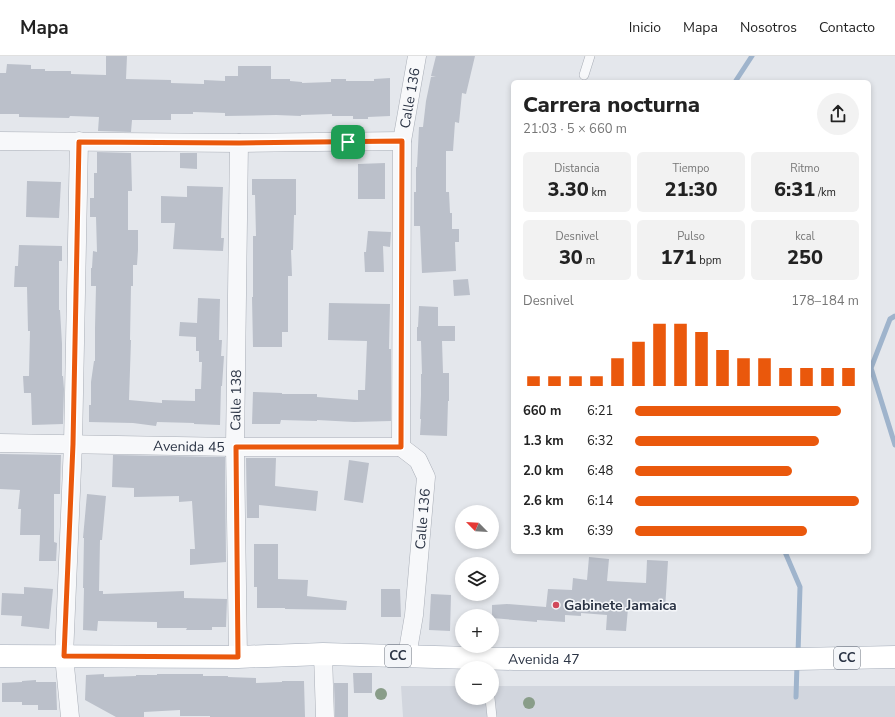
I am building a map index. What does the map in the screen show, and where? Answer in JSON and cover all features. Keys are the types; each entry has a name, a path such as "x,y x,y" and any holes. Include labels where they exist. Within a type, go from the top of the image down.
{"main road":[{"name":"Avenida 47","path":"0,656 238,657 323,654 407,656 455,662"},
{"name":"Avenida 47","path":"488,661 514,659 895,658"}],"street":[{"name":"Calle 136","path":"407,656 414,614 426,477 418,460 401,447 402,141 417,56"},
{"path":"0,141 239,143 402,141"},
{"path":"73,716 64,656 73,444 79,142"},
{"name":"Calle 138","path":"238,657 236,447 239,143"},
{"name":"Avenida 45","path":"0,443 236,447 401,447"},
{"path":"323,654 325,717"}],"lane":[{"path":"584,75 590,56"},
{"path":"491,705 492,717"}],"shaded area":[{"path":"401,686 455,686 455,705 499,705 499,686 895,686 895,717 403,717"}],"building":[{"path":"106,56 127,56 126,79 171,80 171,83 204,84 204,80 225,81 225,76 238,76 238,66 271,66 271,79 290,79 290,81 302,83 331,82 331,79 346,79 346,81 374,81 374,79 390,78 390,116 368,117 368,119 353,119 353,116 332,116 332,114 301,116 225,116 225,113 193,112 193,114 171,114 171,120 132,120 131,132 98,131 99,117 19,117 19,114 0,114 0,73 6,73 7,64 31,65 31,69 45,69 45,71 71,71 71,74 106,75"},
{"path":"436,56 475,56 466,94 462,93 459,123 455,122 453,151 446,151 446,192 449,192 450,213 452,213 452,229 459,229 459,242 455,242 456,271 422,273 420,226 414,226 414,192 416,192 419,127 423,127 431,77 436,77 431,76"},
{"path":"97,152 131,153 132,191 128,191 128,230 138,230 138,250 137,265 133,265 133,286 131,286 129,400 162,403 162,400 195,401 195,389 201,389 202,362 199,362 199,351 196,351 196,337 179,336 180,322 197,323 198,298 220,299 219,340 222,340 221,356 224,356 221,386 220,425 157,422 156,426 133,423 89,422 91,382 95,361 96,286 91,286 91,268 93,251 97,252 96,217 90,217 90,198 94,198 94,173 97,173"},
{"path":"180,153 197,153 197,169 180,168"},
{"path":"385,163 385,199 358,199 358,164"},
{"path":"252,179 296,179 296,215 294,215 293,250 291,250 292,276 288,276 288,332 282,332 282,347 253,347 253,236 256,236 255,195 252,195"},
{"path":"27,181 61,182 59,218 26,217"},
{"path":"187,186 223,187 221,238 224,238 223,251 173,249 175,223 161,223 161,196 187,197"},
{"path":"368,231 391,232 390,247 383,246 384,272 365,272 364,252 366,252"},
{"path":"19,245 62,246 62,261 59,261 59,310 64,389 63,424 32,425 31,393 24,393 23,376 29,376 30,331 28,331 27,287 14,287 15,266 18,266"},
{"path":"468,279 470,295 454,296 453,280"},
{"path":"329,303 390,304 389,349 391,349 391,421 354,422 281,420 280,424 252,424 253,392 317,394 317,397 358,400 358,390 365,390 367,341 328,340"},
{"path":"419,306 438,307 438,326 455,326 455,341 442,341 443,373 449,373 447,436 420,435 422,374 421,341 417,341"},
{"path":"0,454 61,455 60,494 54,494 54,542 57,543 56,561 39,561 40,535 20,535 21,509 18,509 20,490 0,489"},
{"path":"113,455 225,457 226,562 190,565 190,549 195,549 192,501 179,502 179,496 134,497 134,488 112,487"},
{"path":"246,458 276,458 275,486 318,491 316,511 259,505 259,518 247,518"},
{"path":"349,460 369,463 363,503 344,500"},
{"path":"87,494 106,496 102,540 100,540 99,591 103,591 103,594 184,591 184,598 227,599 226,627 212,627 212,630 186,630 187,628 157,628 157,622 98,621 97,631 83,630 83,538"},
{"path":"254,544 278,544 278,579 308,580 307,596 347,601 346,610 257,608 257,587 254,587"},
{"path":"589,557 609,559 607,581 646,583 647,560 668,561 665,610 628,608 626,631 606,630 607,615 581,613 581,616 565,615 565,622 537,620 537,622 499,619 499,609 492,609 492,605 507,604 546,607 548,589 572,590 573,578 587,580"},
{"path":"24,587 53,589 49,629 21,626 22,616 1,615 2,593 24,594"},
{"path":"381,589 400,589 401,617 381,617"},
{"path":"431,594 451,595 450,631 429,630"},
{"path":"353,673 372,673 372,693 354,693"},
{"path":"104,674 104,677 157,674 203,674 203,676 256,678 256,683 304,681 305,717 180,716 180,710 144,712 144,717 116,717 85,700 86,675"},
{"path":"36,680 36,682 56,682 57,710 38,710 38,705 22,705 22,702 2,702 2,683"},
{"path":"334,683 348,683 348,717 335,717"}],"waterway":[{"path":"736,80 752,56"},
{"path":"895,316 890,319 871,368 895,445"},
{"path":"786,554 800,587 798,654"},
{"path":"796,697 797,664"}],"place":[{"name":"Gabinete Jamaica","path":"556,605"}],"route":[{"path":"402,141 401,447 236,447 238,657 64,656 73,444 79,142 348,142 402,141"}]}
